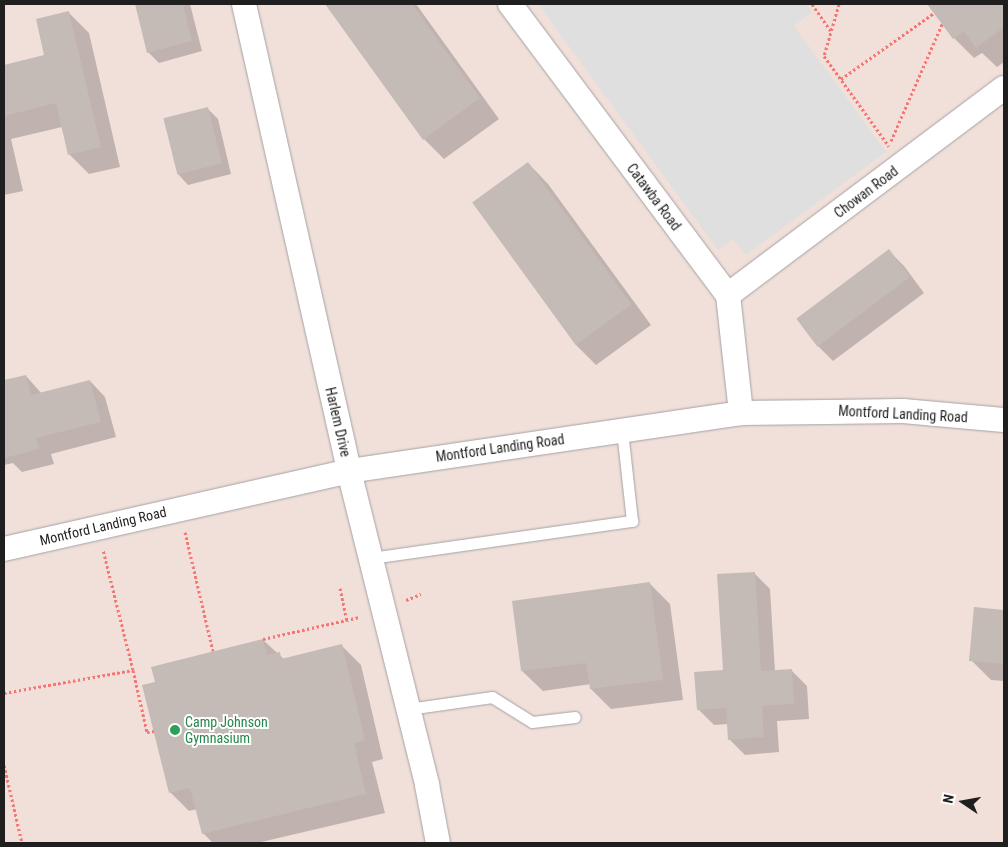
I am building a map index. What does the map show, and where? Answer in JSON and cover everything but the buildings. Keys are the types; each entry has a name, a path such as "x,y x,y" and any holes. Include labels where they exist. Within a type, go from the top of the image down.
{"street":[{"name":"Harlem Drive","path":"244,4 349,471 427,785 431,842"},
{"name":"Catawba Road","path":"510,4 728,295"},
{"name":"Chowan Road","path":"728,295 896,156 1004,88"},
{"path":"728,295 741,413"},
{"name":"Montford Landing Road","path":"4,549 349,471 741,413 903,411 1000,416"}],"lane":[{"path":"371,558 632,521 622,430"},
{"path":"408,709 492,697 532,722 575,717"}],"path":[{"path":"812,4 831,31"},
{"path":"839,4 824,56 896,156"},
{"path":"841,79 934,13"},
{"path":"896,156 942,24"},
{"path":"180,509 213,651"},
{"path":"97,528 147,732 154,732"},
{"path":"340,588 347,620"},
{"path":"263,639 347,620 384,609 421,594"},
{"path":"4,692 132,670"},
{"path":"4,765 22,843"}],"shaded area":[{"path":"4,4 1004,4 1004,843 4,843"},
{"path":"538,4 806,4 812,12 794,26 886,152 746,255 733,239 718,250"}],"place":[{"name":"Camp Johnson Gymnasium","path":"175,730"}]}
